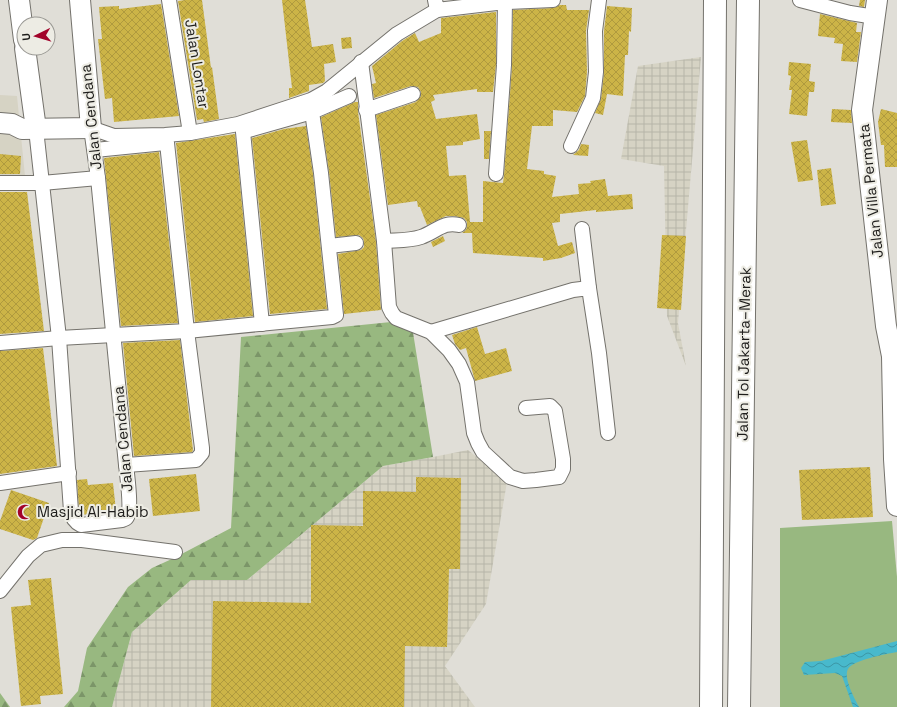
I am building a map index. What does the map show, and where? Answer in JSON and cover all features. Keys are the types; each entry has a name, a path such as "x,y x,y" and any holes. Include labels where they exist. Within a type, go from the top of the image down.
{"highway":[{"name":"Jalan Tol Jakarta–Merak","path":"711,707 715,0"},
{"name":"Jalan Tol Jakarta–Merak","path":"739,707 748,0"}],"street":[{"path":"19,0 21,16"},
{"name":"Jalan Cendana","path":"25,56 29,129 42,183 59,338 72,517 76,523 81,525 122,520 126,519 128,516 129,507 126,465 98,178 91,128 83,0"},
{"name":"Jalan Lontar","path":"169,0 190,133"},
{"path":"0,123 12,124 29,129 91,128 114,136 190,133 238,124 311,100 327,91 361,62 436,5 553,0"},
{"path":"571,146 593,98 596,72 595,31 599,0"},
{"path":"800,0 850,13 881,9"},
{"path":"496,174 504,65 504,2"},
{"name":"Jalan Villa Permata","path":"881,9 873,113 896,326"},
{"name":"Jalan Villa Permata","path":"881,9 862,110 886,326 896,382 894,459 897,506"},
{"path":"361,62 384,241 389,307 396,318 431,332 449,350 459,364 467,382 474,433 483,452 510,477 522,481 559,477 563,469 563,459 555,411 550,406 526,408"},
{"path":"366,110 412,94"},
{"path":"95,150 167,143 243,132 312,112 349,96"},
{"path":"0,343 59,338 187,331 332,317 336,315 321,173 312,112"},
{"path":"0,135 14,135 29,129"},
{"path":"243,132 262,324"},
{"path":"126,465 196,460 202,453 187,331 167,143"},
{"path":"0,183 42,183 98,178"},
{"path":"384,241 408,240 422,237 446,224 459,225"},
{"path":"582,229 588,288 599,353 608,433"},
{"path":"329,246 356,244"},
{"path":"431,332 574,290 588,288"},
{"path":"0,483 69,473"},
{"path":"0,591 28,556 41,545 62,540 82,540 175,552"}],"shaded area":[{"path":"701,57 678,323 686,366 667,316 664,166 621,159 638,66"},
{"path":"0,95 17,96 25,176 0,175"},
{"path":"468,450 507,482 486,604 445,666 475,707 112,707 132,632 191,580 247,580 383,466"}],"green space":[{"path":"411,320 433,457 383,466 247,580 191,580 132,632 112,707 64,707 78,691 87,648 128,587 152,568 231,528 241,337"},
{"path":"892,521 897,577 897,707 780,707 780,528"},
{"path":"0,693 10,707 0,707"}],"water":[{"path":"897,641 897,652 863,660 848,669 848,683 859,707 853,707 842,676 835,673 804,675 801,668 805,662 821,661"}],"building":[{"path":"202,0 219,119 204,122 203,119 197,120 178,1"},
{"path":"282,0 305,0 312,47 333,44 336,62 324,64 325,81 323,83 309,85 309,91 289,98 289,88 292,88"},
{"path":"860,0 865,0 864,7 859,6"},
{"path":"161,4 179,116 114,122 112,98 105,99 98,39 102,39 99,7 119,6 119,9"},
{"path":"560,5 566,5 567,10 589,10 586,31 587,72 585,96 577,112 553,110 553,126 532,126 527,169 544,171 544,174 556,176 552,197 579,194 578,184 591,183 590,181 605,179 608,196 632,194 633,209 596,212 596,210 560,214 560,222 552,223 558,246 572,242 575,253 561,258 543,261 543,258 473,253 472,233 462,233 466,230 467,226 467,222 464,218 446,216 427,225 420,207 418,207 417,201 388,205 376,115 416,102 421,96 421,92 418,87 411,86 374,98 372,84 376,83 372,66 402,41 415,33 419,42 441,33 441,18 496,12 496,65 493,92 477,92 477,89 433,95 435,100 431,102 436,119 477,114 480,139 463,142 463,145 446,146 449,176 466,175 470,222 483,222 483,181 503,183 512,66 513,10 553,8"},
{"path":"607,6 632,8 628,55 625,55 623,96 607,94 603,115 595,113 601,99 604,73 604,31"},
{"path":"820,14 857,23 856,32 861,32 857,62 841,61 843,44 834,43 835,38 818,36"},
{"path":"351,37 352,48 342,49 341,38"},
{"path":"789,62 811,64 809,81 815,82 814,92 809,92 807,116 789,114 792,90 789,90 791,76 788,75"},
{"path":"358,102 358,112 376,242 381,310 344,314 338,254 361,250 364,247 364,242 363,238 359,235 336,237 321,117"},
{"path":"832,109 851,110 852,123 831,122"},
{"path":"881,109 897,113 897,167 885,167 884,145 881,145 878,122"},
{"path":"306,126 313,174 327,309 270,314 252,138 284,129"},
{"path":"484,131 491,131 489,159 484,159"},
{"path":"235,134 253,316 195,322 176,143"},
{"path":"807,140 813,180 798,182 791,142"},
{"path":"581,144 589,145 588,156 573,155 579,150"},
{"path":"159,152 178,323 121,326 104,158"},
{"path":"0,154 21,156 20,174 0,174"},
{"path":"831,168 836,204 821,206 817,170"},
{"path":"0,192 27,192 44,331 0,334"},
{"path":"662,235 686,236 681,310 657,308"},
{"path":"443,236 445,241 433,247 431,242"},
{"path":"477,327 485,354 506,348 512,371 475,381 466,348 460,350 455,344 452,335"},
{"path":"180,340 193,450 192,452 134,456 123,343"},
{"path":"43,348 57,466 0,474 0,351"},
{"path":"870,467 873,517 802,520 799,470"},
{"path":"196,474 200,511 153,516 149,479"},
{"path":"416,477 461,478 460,569 449,569 447,647 405,646 404,707 211,707 213,601 311,603 311,525 363,526 363,491 416,492"},
{"path":"87,479 88,485 113,483 116,511 81,515 79,510 77,480"},
{"name":"Masjid Al-Habib","path":"11,490 49,503 37,538 33,540 0,529 0,521"},
{"path":"51,578 63,694 40,696 41,704 21,706 11,607 31,605 28,580"}],"place":[{"name":"Masjid Al-Habib","path":"25,512"}]}
